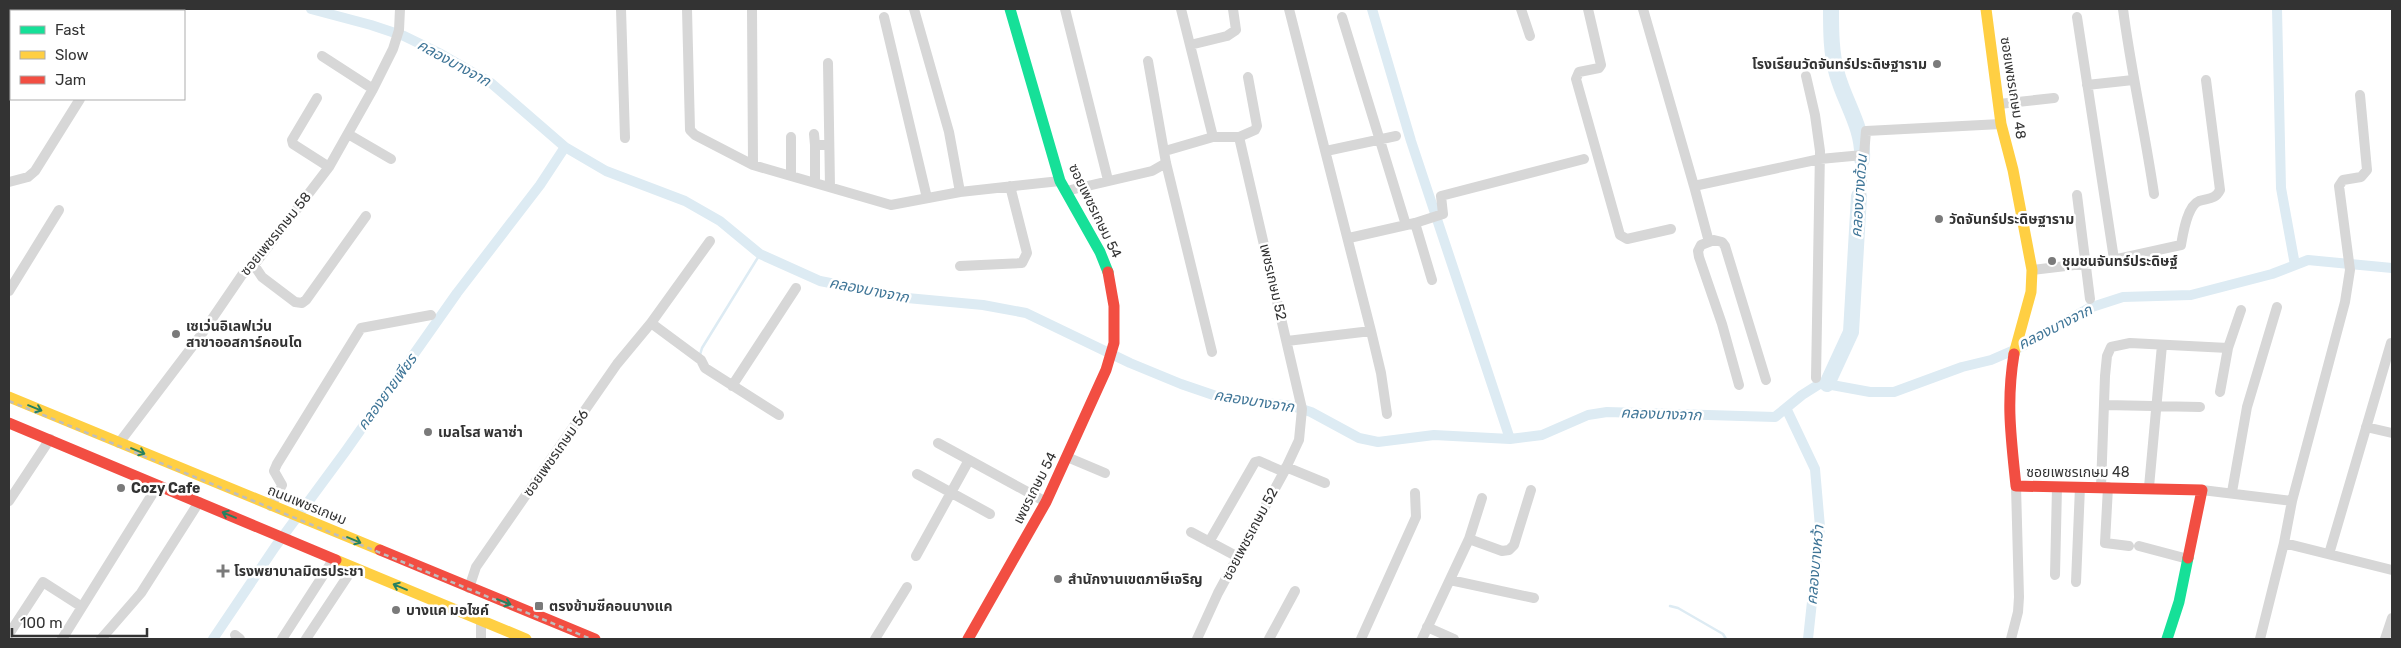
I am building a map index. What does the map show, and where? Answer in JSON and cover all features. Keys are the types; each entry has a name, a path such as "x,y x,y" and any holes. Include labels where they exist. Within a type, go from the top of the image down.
{"street":[{"name":"ซอยเพชรเกษม 58","path":"119,443 201,335 242,275 254,265 329,167 393,49 399,30 400,9"},
{"path":"620,9 625,138"},
{"path":"687,9 690,130 694,135 753,165 892,205 960,192 1060,181"},
{"path":"752,9 753,165"},
{"path":"914,9 949,132 960,192"},
{"name":"ซอยเพชรเกษม 54","path":"1010,9 1060,181 1108,270 1114,306 1114,343"},
{"path":"1065,9 1108,180"},
{"path":"1181,9 1212,137"},
{"path":"1190,45 1227,36 1236,30 1233,9"},
{"path":"1292,9 1381,373 1387,414"},
{"path":"1521,9 1530,36"},
{"path":"1588,9 1601,65 1599,68 1579,72 1576,79 1620,235 1627,238 1671,229"},
{"path":"1643,9 1694,186 1708,242"},
{"name":"ซอยเพชรเกษม 48","path":"1986,9 2001,124 2013,170 2032,270 2031,292 2015,347 2009,384 2010,434 2016,486 2202,490"},
{"path":"2124,9 2133,80 2146,142 2154,194"},
{"path":"2077,16 2114,259"},
{"path":"1342,17 1378,139 1432,280"},
{"path":"884,18 928,198"},
{"path":"322,56 373,89"},
{"path":"1148,61 1166,163 1212,352"},
{"path":"828,63 830,187"},
{"path":"1806,76 1815,115 1820,159 1816,378"},
{"path":"1165,150 1212,137 1239,137 1255,130 1257,126 1248,77"},
{"path":"2087,85 2133,80"},
{"path":"2032,270 2086,264 2182,245 2183,231 2193,207 2199,201 2217,195 2220,190 2206,80"},
{"path":"2260,639 2284,543 2292,501 2342,315 2350,270 2339,186 2343,180 2361,177 2367,170 2360,95"},
{"path":"317,98 292,140 296,146 329,167"},
{"path":"1998,104 2054,98"},
{"path":"9,182 28,177 35,171 79,100"},
{"path":"1860,214 1857,156 1864,134 1870,129 2001,124"},
{"path":"348,134 391,159"},
{"path":"814,134 816,183"},
{"path":"1326,151 1396,136"},
{"path":"791,137 792,176"},
{"name":"เพชรเกษม 52","path":"1239,137 1300,399 1302,409 1301,428"},
{"path":"815,145 829,144"},
{"path":"1694,186 1820,159 1857,156"},
{"path":"1348,238 1411,224 1444,213 1442,196 1584,159"},
{"path":"1066,191 1152,170 1166,163"},
{"path":"960,266 1022,263 1027,253 1010,186"},
{"path":"2077,195 2090,299"},
{"path":"9,291 59,210"},
{"path":"254,265 262,277 295,302 302,303 336,261 366,216"},
{"path":"1740,385 1699,256 1699,248 1708,242 1718,240 1725,246 1766,380"},
{"name":"ซอยเพชรเกษม 56","path":"469,588 482,559 616,364 650,323 710,242"},
{"path":"733,386 796,288"},
{"path":"2232,492 2247,407 2277,307"},
{"path":"2220,392 2228,348 2241,310"},
{"path":"271,506 282,485 274,472 277,464 361,328 431,315"},
{"path":"650,323 700,359 705,368 779,415"},
{"path":"1287,341 1371,331"},
{"name":"เพชรเกษม 54","path":"968,639 1046,502 1106,370 1114,343"},
{"path":"2188,559 2134,546 2105,543 2106,356 2111,347 2130,343 2228,348"},
{"path":"2329,554 2390,343"},
{"path":"2149,488 2162,345"},
{"name":"ถนนเพชรเกษม","path":"9,397 595,639"},
{"path":"2105,405 2200,407"},
{"path":"9,501 53,441 64,440 66,434 61,419"},
{"path":"9,423 333,560 526,639"},
{"path":"71,448 70,437 81,427"},
{"path":"2366,427 2392,433"},
{"name":"ซอยเพชรเกษม 52","path":"1197,639 1218,593 1285,470 1299,440 1301,428"},
{"path":"938,443 1046,502"},
{"path":"1067,457 1105,473"},
{"path":"916,556 969,460"},
{"path":"1209,542 1255,462 1259,461 1325,483"},
{"path":"917,474 990,514"},
{"path":"62,639 158,485"},
{"path":"2011,639 2018,612 2019,597 2016,486"},
{"path":"2055,575 2056,487"},
{"path":"2076,582 2080,487"},
{"path":"1469,539 1502,551 1510,550 1514,545 1531,490"},
{"path":"2167,639 2179,602 2202,490 2232,492 2292,501"},
{"path":"1361,639 1416,516 1415,492"},
{"path":"1422,639 1469,539 1482,498"},
{"path":"101,639 141,593 199,502"},
{"path":"1191,532 1238,557"},
{"path":"2284,543 2392,570"},
{"path":"282,639 333,560"},
{"path":"306,639 353,568"},
{"path":"1450,580 1534,598"},
{"path":"9,634 43,582 82,607"},
{"path":"875,639 907,587"},
{"path":"1269,639 1295,590"},
{"path":"2385,639 2392,618"},
{"path":"481,639 482,621"},
{"path":"1427,627 1454,639"}],"waterway":[{"name":"คลองบางจาก","path":"311,9 404,36 441,54 491,83 565,147 606,171 685,201 720,221 760,254 820,281 907,298 983,305 1026,313 1130,363 1181,384 1222,398 1292,406 1311,412 1359,438 1378,442 1434,435 1510,439 1542,435 1588,415 1607,412 1775,417 1802,395 1821,383 1870,392 1894,392 1962,367 1991,360 2021,347 2089,308 2123,297 2191,295 2272,274 2308,260 2392,268"},
{"path":"1372,9 1411,141 1510,439"},
{"name":"คลองบางด้วน","path":"1831,9 1835,66 1840,85 1860,137 1862,159"},
{"path":"2277,9 2281,188 2295,265"},
{"name":"คลองยายเพียร","path":"213,639 275,547 345,452 457,293 540,185 565,147"},
{"name":"คลองบางด้วน","path":"1827,384 1851,332 1859,196"},
{"path":"700,355 702,348 760,254"},
{"name":"คลองบางหว้า","path":"1786,408 1815,469 1820,527 1808,639"},
{"path":"1670,606 1678,608 1723,634 1726,639"}],"railway":[{"path":"9,401 591,639"}],"traffic: fast":[{"path":"1010,9 1060,181 1100,252 1108,272"},
{"path":"2167,639 2179,602 2188,558"}],"traffic: slow":[{"path":"1986,9 2001,124 2013,170 2032,270 2031,292 2014,354"},
{"path":"9,397 380,550"},
{"path":"336,560 526,639"}],"traffic: jam":[{"path":"968,639 1046,502 1106,370 1114,343 1114,306 1108,272"},
{"path":"2014,354 2010,404 2016,486 2202,490 2188,558"},
{"path":"9,423 336,560"},
{"path":"380,550 595,639"}],"place":[{"name":"โรงเรียนวัดจันทร์ประดิษฐาราม","path":"1937,64"},
{"name":"วัดจันทร์ประดิษฐาราม","path":"1939,219"},
{"name":"ชุมชนจันทร์ประดิษฐ์","path":"2052,261"},
{"name":"เซเว่นอิเลฟเว่น สาขาออสการ์คอนโด","path":"176,334"},
{"name":"เมลโรส พลาซ่า","path":"428,432"},
{"name":"Cozy Cafe","path":"121,488"},
{"name":"โรงพยาบาลมิตรประชา","path":"223,571"},
{"name":"สำนักงานเขตภาษีเจริญ","path":"1058,579"},
{"name":"ตรงข้ามซีคอนบางแค","path":"539,606"},
{"name":"บางแค มอไซค์","path":"396,610"}]}
